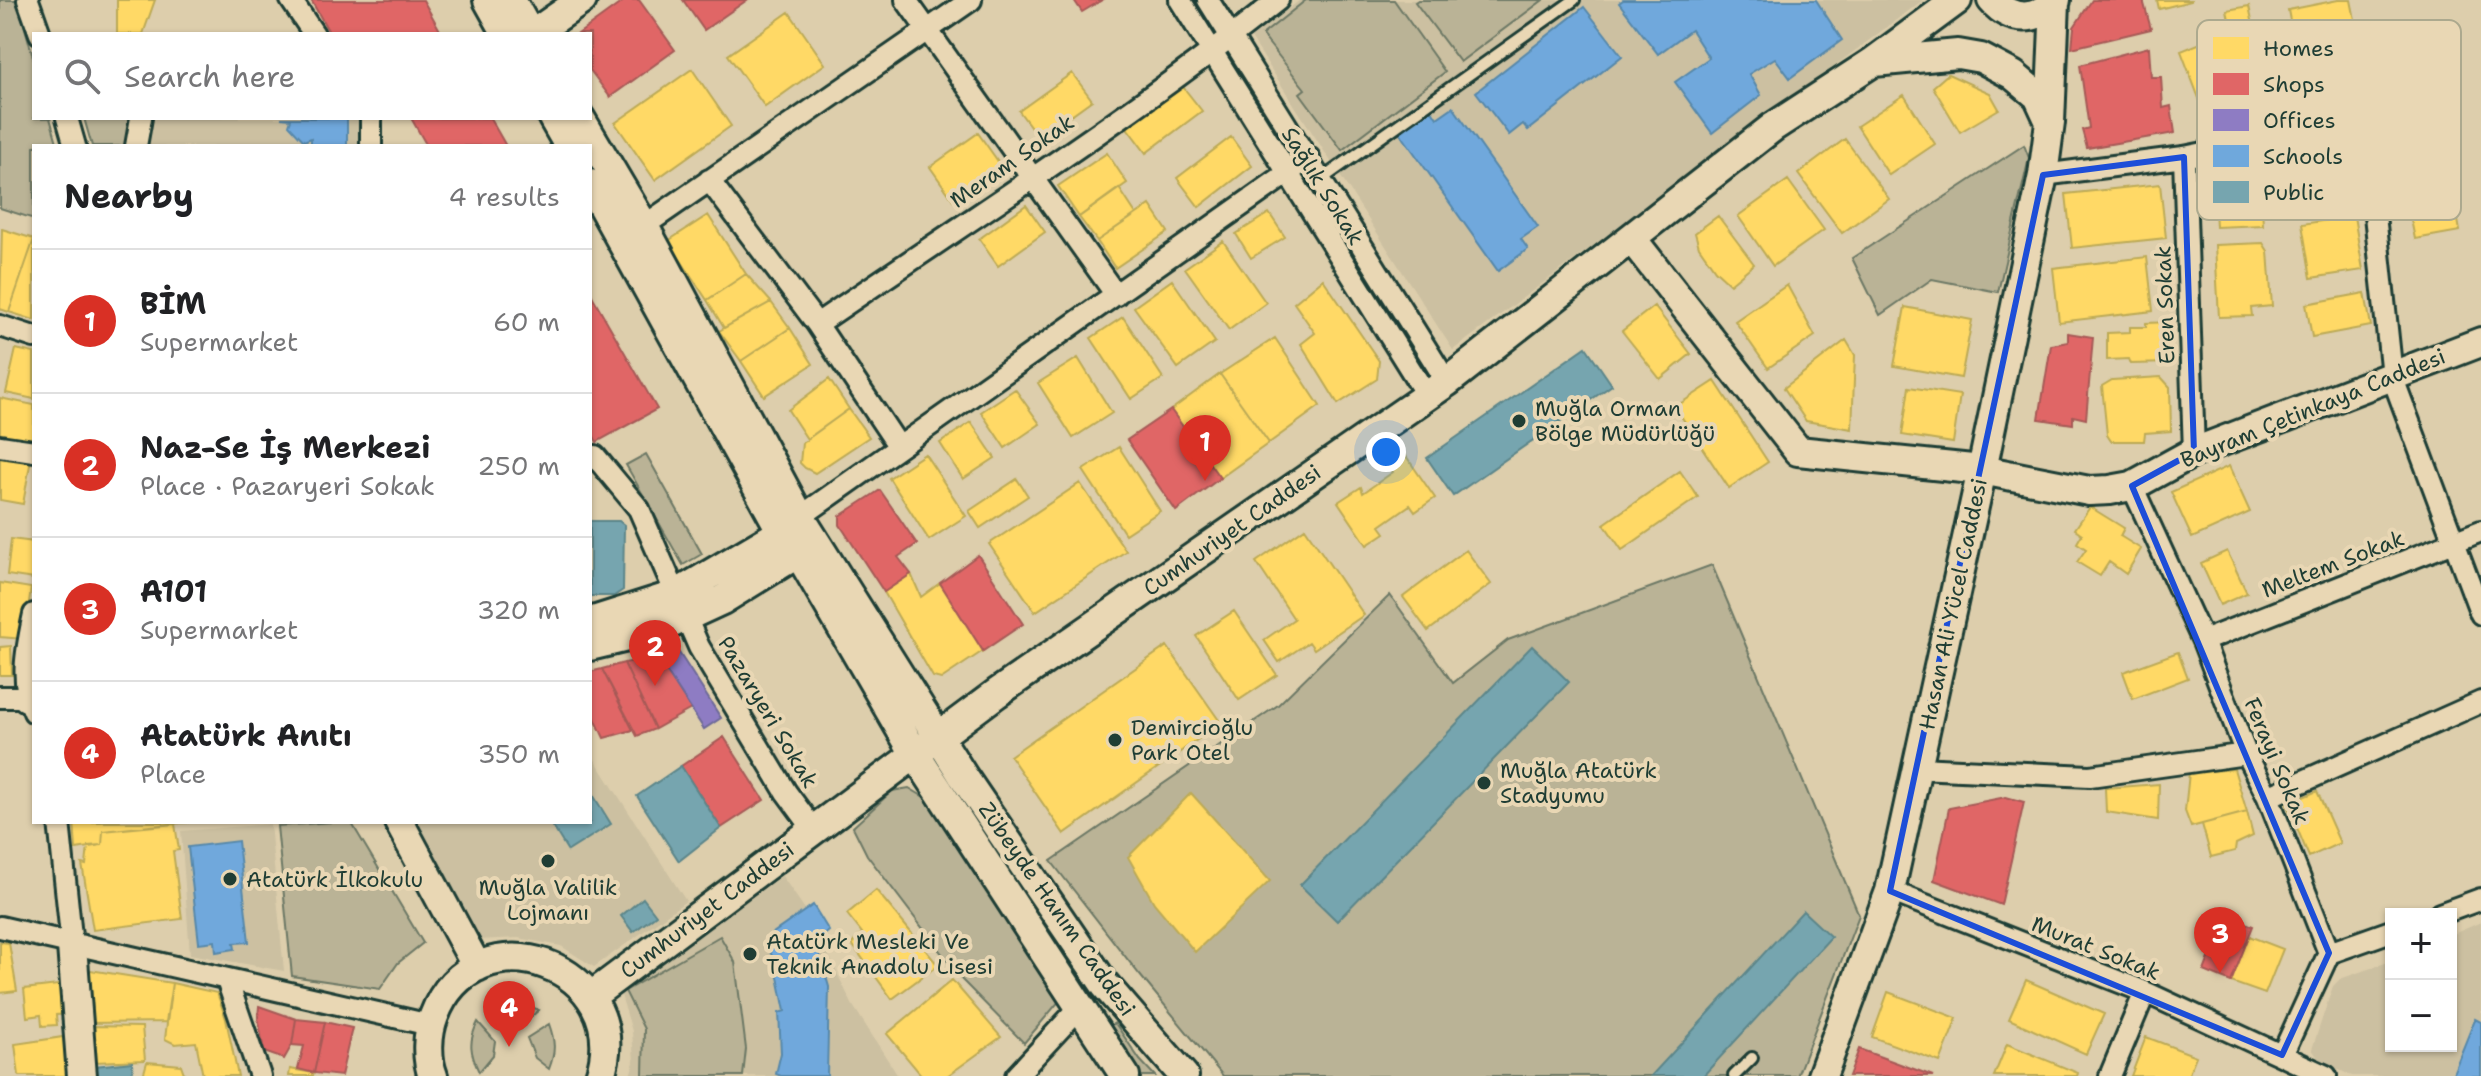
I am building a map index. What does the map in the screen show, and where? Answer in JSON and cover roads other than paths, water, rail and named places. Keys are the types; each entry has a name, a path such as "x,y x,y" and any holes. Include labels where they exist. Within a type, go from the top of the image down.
{"main road":[{"path":"488,0 506,32"},
{"path":"511,0 531,32"},
{"path":"535,32 582,0"},
{"name":"Cumhuriyet Caddesi","path":"590,997 997,693 1437,389 1773,127 1873,62 1957,0"},
{"path":"1992,0 2010,15 2022,17 2035,16 2056,1"},
{"name":"Hasan Ali Yücel Caddesi","path":"1822,1076 1890,891 1982,470 2043,175 2050,122 2056,1"},
{"path":"1873,62 1958,54 1981,58 2013,75 2038,96 2050,122"},
{"path":"554,120 568,144"},
{"path":"581,120 592,144"},
{"path":"592,145 632,233 799,536 680,606 657,630 592,646"},
{"path":"592,186 632,233"},
{"name":"Bayram Çetinkaya Caddesi","path":"1632,239 1798,451 1982,470 2089,491 2132,486 2194,452 2481,342"},
{"name":"Zübeyde Hanım Caddesi","path":"799,536 1105,985 1184,1076"},
{"name":"Zübeyde Hanım Caddesi","path":"799,536 915,754 1125,1076"},
{"path":"592,622 680,606"},
{"path":"400,824 477,967"},
{"path":"72,946 82,1076"},
{"path":"433,1076 428,1048 430,1025 447,990 477,967 497,959 518,957 540,960 559,968 577,981 590,997 604,1034 605,1053 600,1076"},
{"path":"1080,1007 1105,985"}],"street":[{"path":"28,0 39,32"},
{"path":"291,0 313,32"},
{"path":"906,0 1116,295"},
{"path":"632,233 971,0"},
{"name":"Sağlık Sokak","path":"1180,0 1287,174 1437,389"},
{"name":"Sağlık Sokak","path":"1208,0 1322,179 1437,389"},
{"name":"Meram Sokak","path":"817,324 1212,51 1278,0"},
{"path":"68,120 74,144"},
{"path":"136,144 141,120"},
{"path":"371,120 371,144"},
{"path":"2043,175 2197,154"},
{"name":"Eren Sokak","path":"2184,157 2194,452"},
{"path":"799,536 899,447 1309,158"},
{"path":"709,180 817,324 899,447"},
{"path":"2376,220 2392,376 2481,614"},
{"path":"0,326 32,336"},
{"path":"0,446 32,451"},
{"name":"Pazaryeri Sokak","path":"592,456 639,509 699,647 786,792 814,830"},
{"name":"Ferayi Sokak","path":"2132,486 2203,641 2246,754 2268,797 2329,953"},
{"name":"Meltem Sokak","path":"2203,641 2481,531"},
{"path":"24,701 25,658 32,624"},
{"path":"2268,797 2481,702"},
{"path":"1917,768 2090,776 2246,754"},
{"path":"59,824 72,946"},
{"name":"Murat Sokak","path":"1890,891 2145,992 2326,1076"},
{"path":"2456,908 2481,899"},
{"path":"0,927 72,946 430,1025"},
{"path":"2282,1055 2329,953 2385,933"},
{"path":"227,980 260,1076"},
{"path":"2110,1076 2145,992"},
{"path":"1016,1076 1080,1007"}],"lane":[{"path":"1322,179 1574,0"},
{"path":"1734,1076 1752,1058"}],"place":[{"name":"Muğla Orman Bölge Müdürlüğü","path":"1519,421"},
{"name":"BİM","path":"1205,481"},
{"name":"Naz-Se İş Merkezi","path":"655,686"},
{"name":"Demircioğlu Park Otel","path":"1115,740"},
{"name":"Muğla Atatürk Stadyumu","path":"1484,783"},
{"name":"Muğla Valilik Lojmanı","path":"548,861"},
{"name":"Atatürk İlkokulu","path":"230,879"},
{"name":"Atatürk Mesleki Ve Teknik Anadolu Lisesi","path":"750,954"},
{"name":"A101","path":"2220,973"},
{"name":"Atatürk Anıtı","path":"509,1047"}]}
